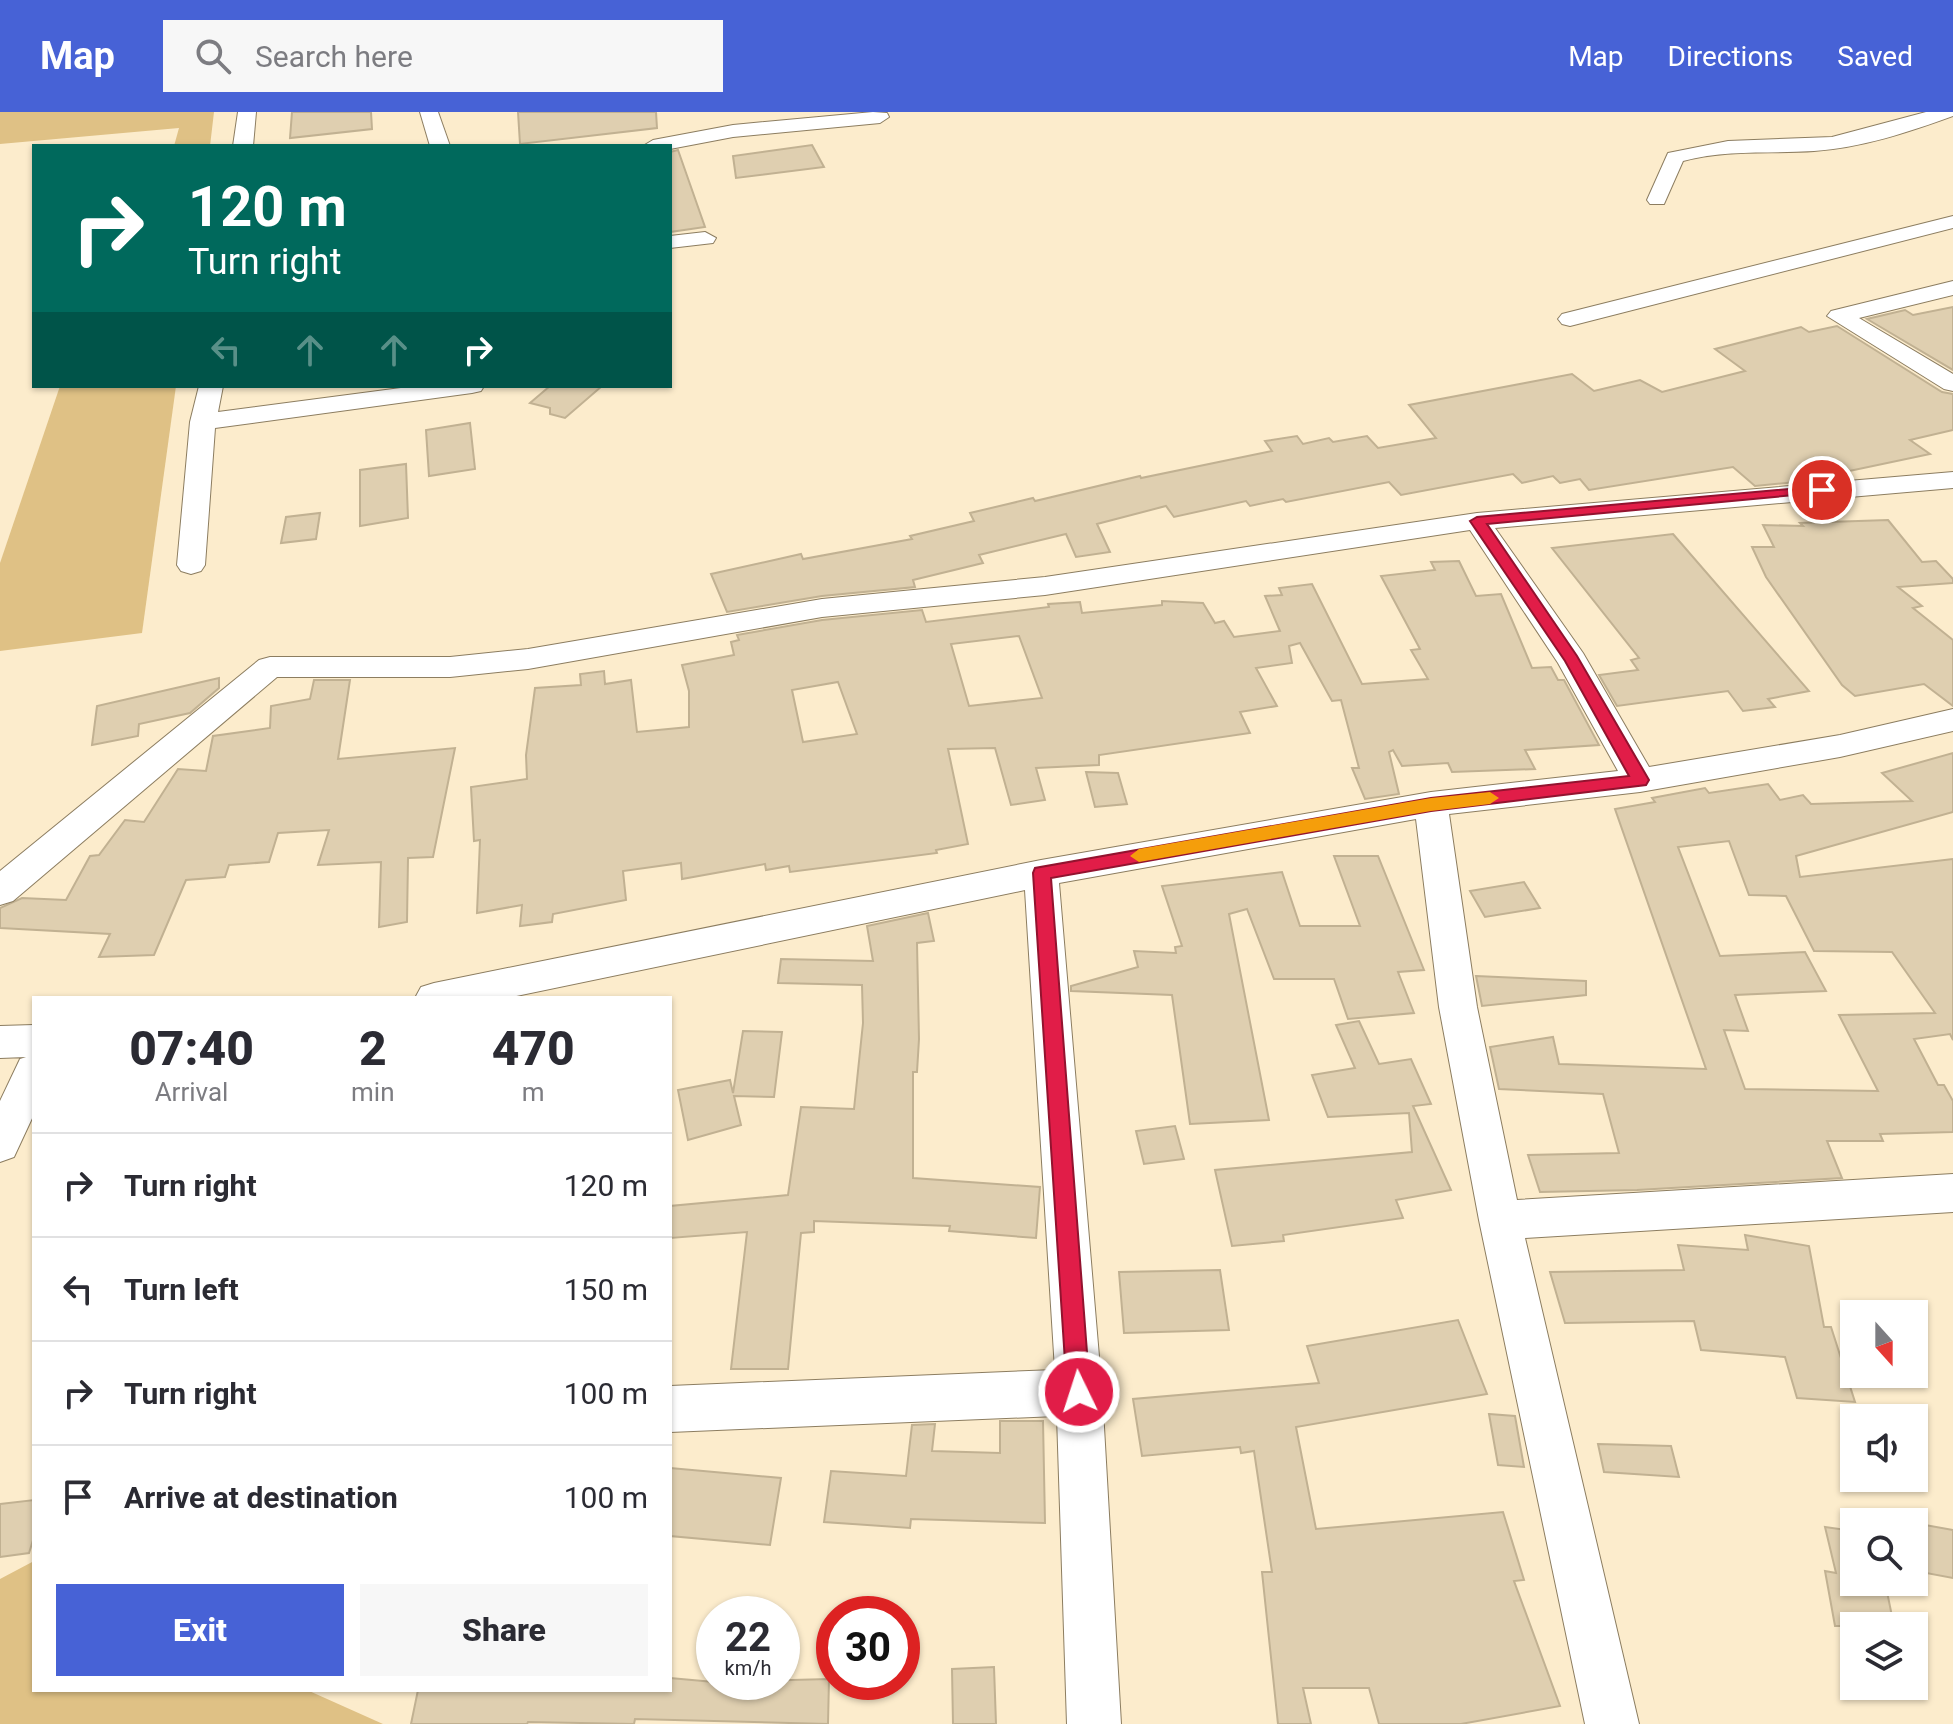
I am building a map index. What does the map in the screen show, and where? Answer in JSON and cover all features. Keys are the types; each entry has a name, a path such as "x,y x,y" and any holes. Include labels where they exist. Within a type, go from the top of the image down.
{"street":[{"path":"243,144 247,112"},
{"path":"429,112 439,144"},
{"path":"1657,200 1675,157 1705,148 1817,145 1858,139 1946,112"},
{"path":"664,144 733,131 880,117"},
{"path":"1570,319 1953,222"},
{"path":"672,242 705,238"},
{"path":"1953,288 1839,316 1953,384"},
{"path":"191,565 203,422 211,388"},
{"path":"203,422 457,388"},
{"path":"0,891 270,667 450,667 528,659 822,608 1045,586 1477,521 1953,480"},
{"path":"1477,521 1572,660 1640,780"},
{"path":"444,996 1041,873 1431,804 1640,780 1840,746 1953,720"},
{"path":"1431,804 1458,1007 1500,1220 1612,1724"},
{"path":"1041,873 1079,1392 1094,1724"},
{"path":"0,1042 32,1041"},
{"path":"0,1144 32,1075"},
{"path":"1500,1220 1949,1204"},
{"path":"672,1409 1079,1392"}],"shaded area":[{"path":"0,112 214,112 210,144 175,144 179,128 0,144"},
{"path":"59,388 176,388 142,633 0,651 0,563"},
{"path":"32,1562 32,1692 311,1692 383,1724 0,1724 0,1579"}],"building":[{"path":"292,112 371,112 372,129 290,138"},
{"path":"518,112 656,112 657,128 520,144"},
{"path":"812,145 824,167 736,178 733,156"},
{"path":"678,150 705,227 672,232 672,152"},
{"path":"1953,307 1953,370 1867,319 1905,310 1913,315"},
{"path":"1837,326 1942,392 1953,394 1953,430 1910,440 1930,454 1797,482 1755,486 1733,467 1589,490 1580,479 1560,483 1553,476 1522,483 1513,474 1401,495 1389,482 1286,502 1283,499 1250,506 1246,501 1174,517 1166,506 1097,524 1110,552 1076,557 1066,534 979,555 983,563 913,580 915,587 822,596 727,612 711,574 801,554 803,559 912,539 910,536 974,521 970,513 1272,451 1265,441 1297,436 1303,444 1329,438 1333,442 1367,436 1378,448 1436,438 1409,405 1572,374 1594,391 1640,380 1662,392 1745,371 1715,349 1801,327 1809,332"},
{"path":"548,388 600,388 565,418 550,414 550,408 530,403"},
{"path":"470,423 475,469 429,476 426,430"},
{"path":"406,464 408,518 360,526 360,470"},
{"path":"320,513 316,539 281,543 286,517"},
{"path":"1888,520 1922,562 1936,561 1953,579 1953,583 1898,587 1922,606 1913,608 1953,640 1953,706 1924,684 1855,696 1842,685 1766,577 1752,547 1774,547 1763,525 1803,526 1800,523"},
{"path":"1673,534 1809,691 1768,699 1775,707 1743,711 1728,691 1617,706 1599,675 1638,670 1631,660 1639,658 1552,548"},
{"path":"1459,561 1476,596 1501,594 1532,668 1551,667 1558,680 1564,680 1599,745 1525,750 1535,769 1452,772 1448,763 1402,766 1393,750 1389,752 1399,794 1365,799 1352,768 1359,768 1341,700 1332,701 1300,643 1289,646 1292,663 1256,668 1277,706 1240,712 1250,733 1099,755 1099,765 1036,768 1045,800 1011,805 995,748 948,749 968,844 936,850 937,853 790,872 789,866 766,870 765,864 682,879 681,863 623,871 626,900 553,914 552,922 520,926 522,905 477,913 480,840 474,841 471,787 527,779 526,755 535,688 581,685 580,674 604,671 605,684 631,680 637,732 689,727 689,691 682,665 734,655 731,642 739,640 737,635 822,620 922,610 926,622 1049,607 1048,604 1080,602 1082,613 1162,605 1162,601 1203,603 1215,623 1224,621 1234,637 1280,631 1265,596 1282,595 1279,588 1312,584 1362,684 1428,679 1411,650 1420,649 1381,576 1435,570 1431,562","holes":["1019,636 1042,698 969,706 951,644","838,682 857,734 803,742 792,690"]},
{"path":"219,678 219,688 190,713 139,724 138,736 92,745 97,706"},
{"path":"314,680 350,680 338,759 455,748 433,857 408,858 407,922 379,927 381,862 318,865 329,830 278,833 269,862 229,865 225,877 186,880 154,955 99,957 110,934 0,928 0,908 22,898 66,900 90,856 99,855 125,820 144,822 178,769 206,771 213,736 270,728 271,706 310,699"},
{"path":"1953,753 1953,812 1796,856 1800,877 1953,859 1953,1040 1950,1034 1914,1039 1938,1085 1944,1085 1953,1101 1953,1132 1880,1134 1883,1141 1827,1141 1842,1178 1637,1190 1540,1192 1528,1155 1619,1153 1603,1094 1499,1089 1490,1047 1553,1037 1559,1064 1706,1069 1615,809 1705,788 1709,793 1768,784 1780,800 1803,795 1811,804 1912,801 1882,773","holes":["1729,841 1749,895 1786,896 1814,951 1892,952 1935,1013 1839,1015 1878,1091 1745,1089 1724,1030 1748,1031 1735,995 1826,991 1805,952 1720,956 1678,847"]},
{"path":"1086,772 1118,773 1127,804 1095,807"},
{"path":"1334,856 1378,856 1424,970 1398,972 1414,1013 1348,1019 1334,979 1274,979 1247,909 1229,914 1269,1120 1190,1124 1172,995 1071,991 1071,986 1138,967 1134,951 1176,953 1175,947 1182,946 1162,886 1282,872 1300,926 1360,926"},
{"path":"1524,882 1540,908 1485,917 1470,891"},
{"path":"928,913 934,941 917,943 919,1039 917,1072 913,1072 913,1178 1040,1187 1036,1238 949,1231 950,1226 814,1221 814,1232 801,1233 788,1369 731,1369 747,1232 672,1238 672,1206 788,1195 801,1107 854,1109 863,1023 862,985 778,983 781,959 873,961 867,926"},
{"path":"1476,976 1586,981 1586,995 1482,1006"},
{"path":"1359,1021 1379,1064 1411,1059 1431,1104 1413,1106 1451,1190 1396,1200 1403,1218 1283,1235 1284,1241 1232,1246 1215,1170 1412,1152 1409,1113 1328,1117 1312,1075 1355,1068 1336,1025"},
{"path":"743,1031 782,1032 774,1097 734,1096 741,1125 688,1140 678,1090 730,1080 733,1093"},
{"path":"1175,1126 1184,1159 1144,1164 1136,1131"},
{"path":"1745,1235 1809,1246 1824,1327 1831,1327 1840,1355 1840,1388 1851,1388 1855,1402 1797,1398 1785,1357 1701,1350 1694,1321 1565,1323 1550,1272 1684,1270 1678,1245 1748,1250"},
{"path":"1220,1270 1229,1330 1124,1333 1119,1272"},
{"path":"1458,1320 1487,1394 1296,1427 1316,1529 1503,1512 1524,1580 1514,1581 1560,1706 1461,1724 1379,1724 1369,1688 1303,1688 1311,1724 1278,1724 1262,1572 1272,1572 1254,1451 1241,1453 1240,1447 1142,1456 1133,1399 1319,1383 1307,1346"},
{"path":"1489,1414 1515,1416 1524,1467 1498,1465"},
{"path":"1000,1421 1043,1421 1045,1523 911,1519 910,1528 824,1522 831,1471 906,1476 912,1425 935,1424 932,1451 1000,1453"},
{"path":"1598,1444 1671,1446 1679,1477 1604,1472"},
{"path":"672,1468 781,1478 770,1545 672,1536"},
{"path":"32,1500 32,1543 29,1553 0,1557 0,1504"},
{"path":"1928,1526 1953,1530 1953,1578 1928,1573"},
{"path":"1825,1527 1840,1529 1840,1596 1888,1596 1891,1612 1840,1612 1840,1626 1835,1626 1825,1571 1836,1573"},
{"path":"994,1667 996,1724 953,1724 952,1669"},
{"path":"672,1678 696,1680 696,1700 800,1700 800,1680 816,1679 816,1700 829,1700 828,1724 635,1719 634,1724 411,1724 418,1692 672,1692"}],"slow traffic":[{"path":"1139,856 1431,804 1490,798"}],"route":[{"path":"1079,1392 1041,873 1431,804 1640,780 1572,660 1477,521 1822,490"}]}
